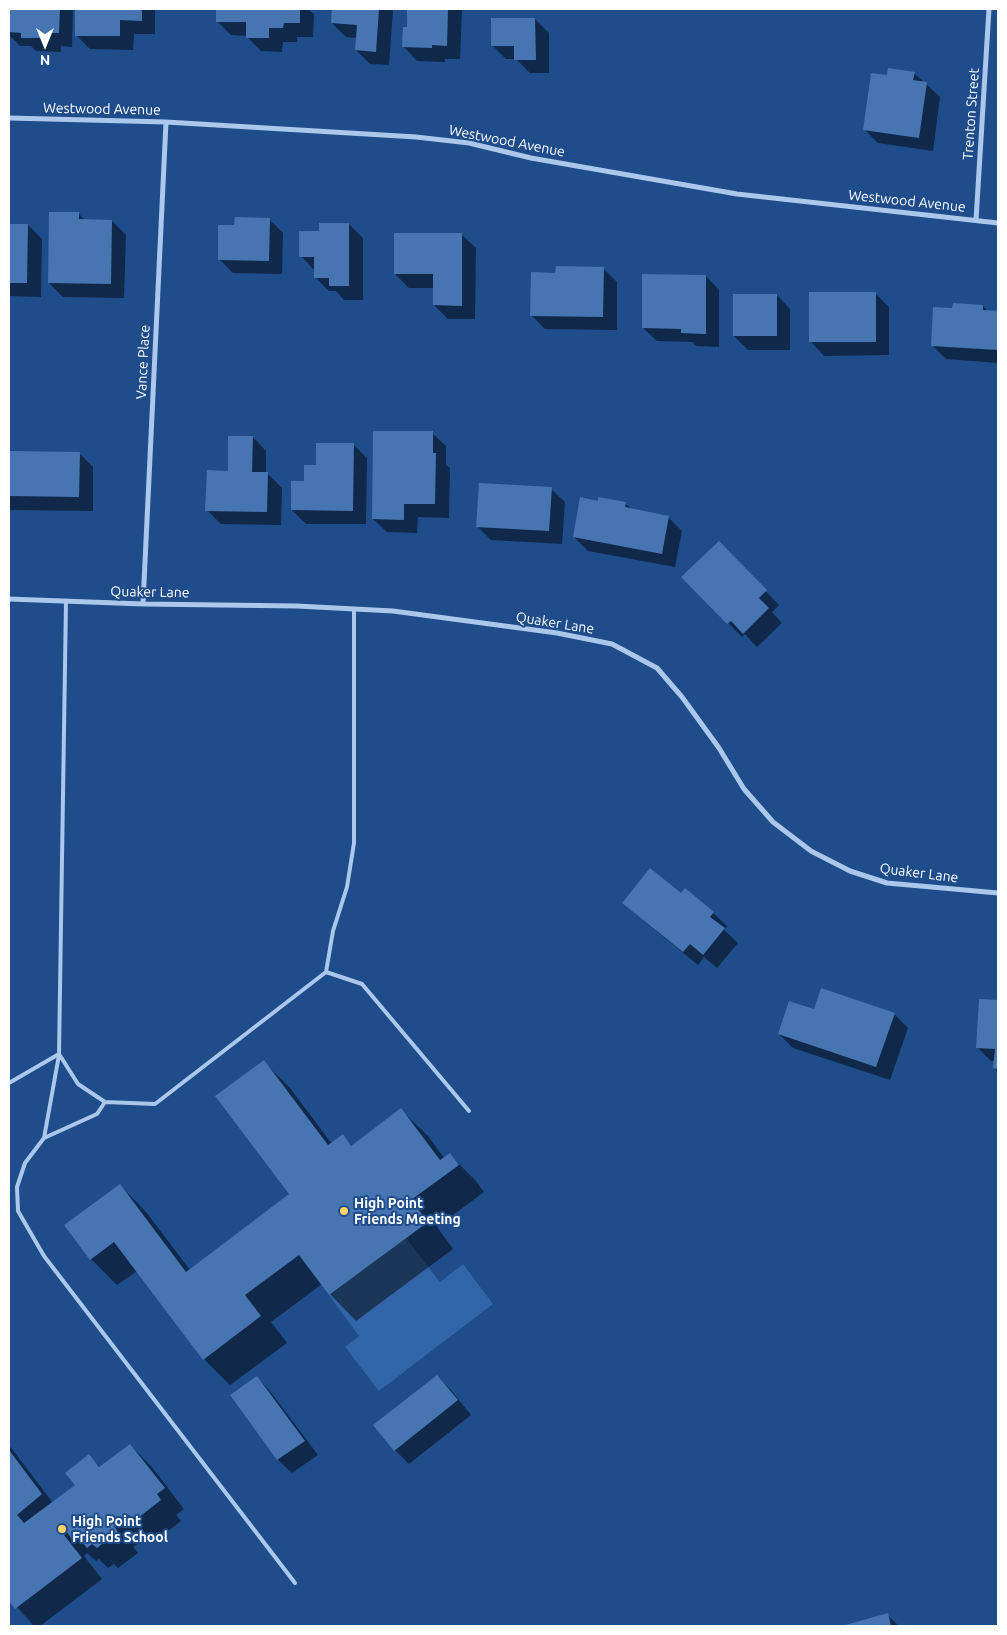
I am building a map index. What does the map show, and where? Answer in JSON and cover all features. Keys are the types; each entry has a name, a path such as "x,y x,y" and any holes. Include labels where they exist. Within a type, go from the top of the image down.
{"street":[{"name":"Trenton Street","path":"976,220 989,9"},
{"name":"Westwood Avenue","path":"9,118 166,122 434,139 737,194 998,223"},
{"name":"Vance Place","path":"142,604 166,122"},
{"name":"Quaker Lane","path":"9,599 142,604 297,606 393,611 538,631 612,644 657,668 698,719 744,788 773,822 811,851 850,871 887,883 998,893"}],"lane":[{"path":"66,601 59,1054 44,1138 25,1163 17,1186 18,1211 44,1256 295,1583"},
{"path":"59,1054 78,1084 105,1102 155,1104 326,972 333,932 347,887 354,843 354,609"},
{"path":"326,972 362,984 469,1111"},
{"path":"9,1083 59,1054"},
{"path":"44,1138 96,1114 105,1102"}],"shaded area":[{"path":"406,1238 440,1282 463,1264 493,1304 379,1391 345,1347 359,1336 329,1295"}],"building":[{"path":"9,9 60,9 59,33 48,33 48,38 21,38 21,33 9,32"},
{"path":"75,9 142,9 142,21 120,20 120,36 75,36"},
{"path":"216,9 300,9 300,23 284,23 283,28 269,28 269,38 246,38 246,22 216,22"},
{"path":"332,9 379,9 376,52 355,50 357,25 331,23"},
{"path":"407,9 448,9 447,46 432,45 432,48 402,47 403,27 407,27"},
{"path":"491,18 535,18 536,60 514,60 514,46 491,46"},
{"path":"888,68 915,72 913,80 927,82 919,138 863,130 871,73 887,75"},
{"path":"49,212 79,212 79,219 112,220 111,284 48,283"},
{"path":"235,217 270,218 269,261 218,260 218,225 234,225"},
{"path":"319,223 349,223 349,286 329,286 329,278 314,278 314,257 299,257 299,231 319,231"},
{"path":"9,224 28,224 27,283 9,283"},
{"path":"394,233 462,233 462,306 433,305 433,274 394,274"},
{"path":"556,266 604,267 603,317 530,316 531,272 555,273"},
{"path":"642,274 706,275 706,334 681,333 681,329 642,328"},
{"path":"809,292 876,292 876,342 809,342"},
{"path":"733,294 777,294 777,336 733,336"},
{"path":"953,303 983,305 983,310 998,311 998,350 931,346 933,307 952,308"},
{"path":"373,431 433,431 433,453 436,453 435,504 404,504 404,520 372,519"},
{"path":"228,436 253,436 252,472 268,472 267,512 205,511 207,470 228,471"},
{"path":"316,443 354,443 353,511 291,510 291,481 304,481 304,465 316,465"},
{"path":"9,451 80,452 79,497 9,496"},
{"path":"479,483 552,487 549,531 476,527"},
{"path":"580,497 598,501 598,497 626,502 625,507 669,516 662,554 573,537"},
{"path":"719,541 767,590 759,598 769,608 743,634 731,621 727,624 681,577"},
{"path":"650,868 681,893 685,888 714,912 710,917 725,928 703,955 690,944 683,952 622,903"},
{"path":"821,988 895,1013 876,1067 778,1034 789,1001 814,1009"},
{"path":"979,999 998,1000 998,1069 993,1068 995,1049 976,1048"},
{"name":"High Point Friends Meeting","path":"264,1060 328,1145 343,1134 351,1146 401,1108 440,1160 450,1153 459,1165 411,1200 428,1222 329,1295 299,1255 245,1295 261,1316 203,1360 114,1242 90,1260 64,1225 120,1184 186,1272 289,1194 215,1096"},
{"path":"437,1375 458,1400 394,1451 373,1425"},
{"path":"257,1376 305,1441 277,1460 230,1395"},
{"name":"High Point Friends School","path":"130,1444 165,1488 157,1494 161,1500 134,1521 129,1515 114,1526 118,1532 97,1548 92,1544 87,1548 79,1538 74,1542 67,1532 64,1535 82,1558 15,1609 9,1601 9,1450 42,1494 17,1515 24,1523 75,1485 65,1473 89,1454 99,1467"},
{"path":"888,1613 891,1626 842,1626"}],"place":[{"name":"High Point Friends Meeting","path":"344,1211"},
{"name":"High Point Friends School","path":"62,1529"}]}
